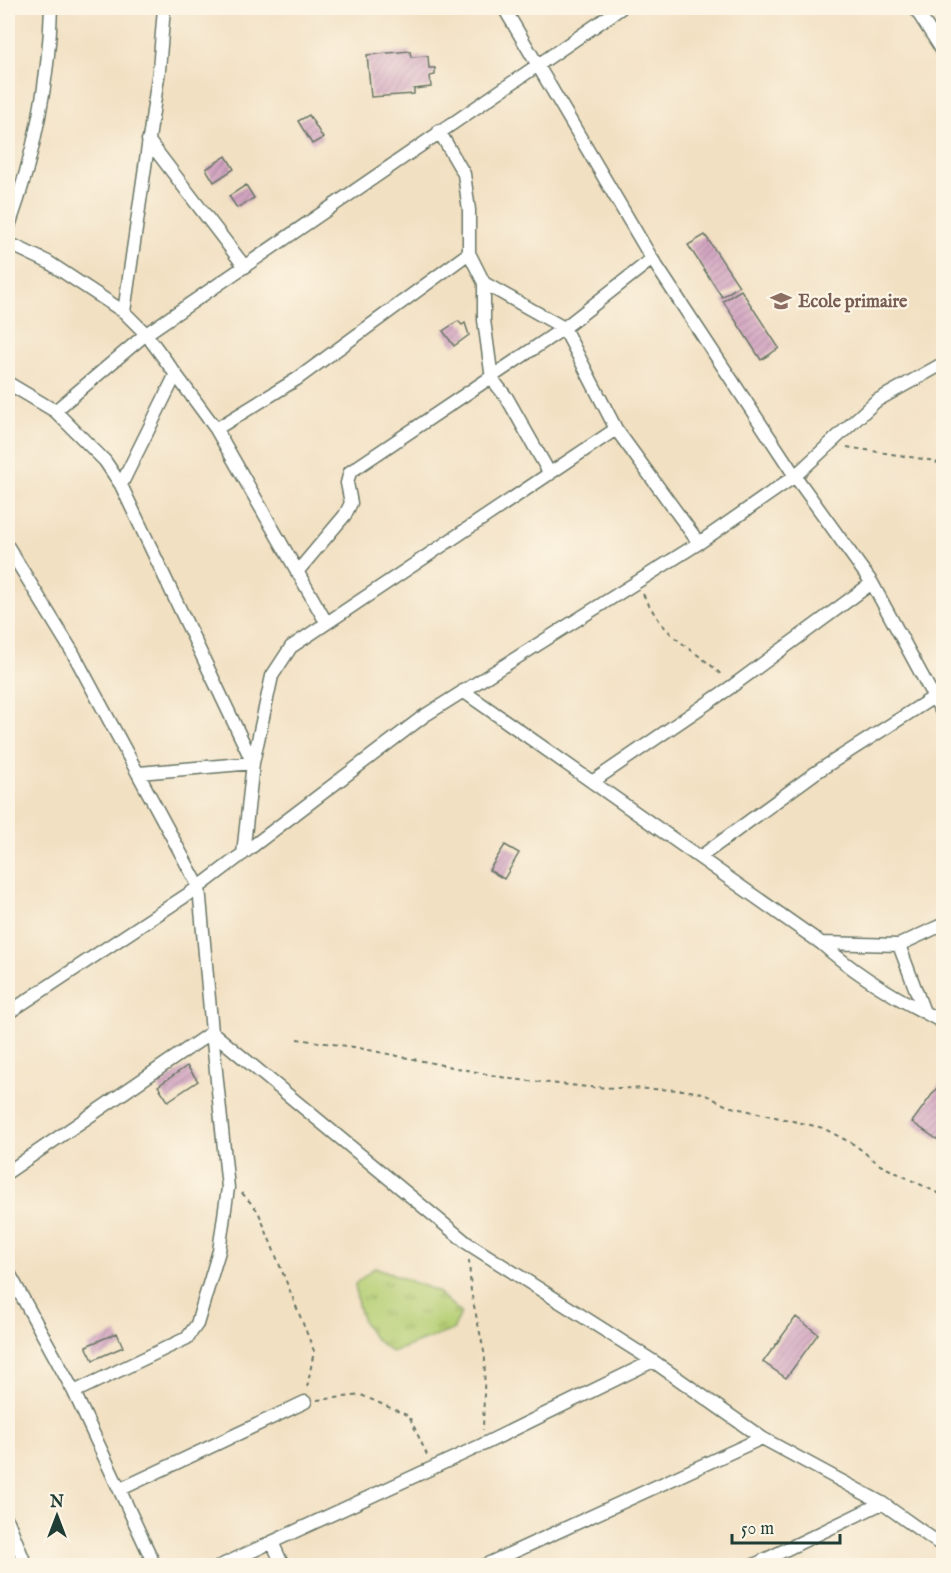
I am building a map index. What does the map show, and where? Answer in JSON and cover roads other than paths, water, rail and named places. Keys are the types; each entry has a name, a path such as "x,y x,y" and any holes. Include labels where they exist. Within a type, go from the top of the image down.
{"street":[{"path":"8,229 35,132 50,50 51,8"},
{"path":"124,312 159,70 164,8"},
{"path":"504,8 535,65 652,259 795,476 872,583 944,716"},
{"path":"55,411 147,334 438,131 621,8"},
{"path":"915,8 944,52"},
{"path":"438,131 464,174 469,210 469,253 484,283 484,320 492,379 507,398 550,474"},
{"path":"148,140 245,267"},
{"path":"8,243 48,262 124,312 147,334 216,429 326,622"},
{"path":"216,429 297,380 469,253"},
{"path":"297,572 345,515 351,503 347,483 350,472 492,379 564,328 652,259"},
{"path":"484,283 564,328 616,429 699,543"},
{"path":"8,1013 199,886 424,716 699,543 795,476 876,401 944,363"},
{"path":"121,485 176,374"},
{"path":"8,383 55,411 105,461 121,485 253,763"},
{"path":"243,854 253,763 272,676 291,647 616,429"},
{"path":"8,547 73,653 199,886 228,1188 219,1251 197,1324 187,1338 74,1392"},
{"path":"592,782 732,687 872,583"},
{"path":"463,690 821,943 844,964 896,998 944,1023"},
{"path":"700,857 815,773 934,697"},
{"path":"139,773 253,763"},
{"path":"821,943 899,945 944,924"},
{"path":"899,945 924,1012"},
{"path":"8,1172 212,1032"},
{"path":"212,1032 467,1243 653,1361 762,1438 882,1503 944,1547"},
{"path":"8,1271 74,1392 155,1566"},
{"path":"220,1566 482,1445 653,1361"},
{"path":"121,1489 304,1402"},
{"path":"483,1566 762,1438"},
{"path":"758,1564 882,1503"},
{"path":"8,1521 26,1566"},
{"path":"272,1542 283,1566"}],"place":[{"name":"Ecole primaire","path":"781,301"}]}
